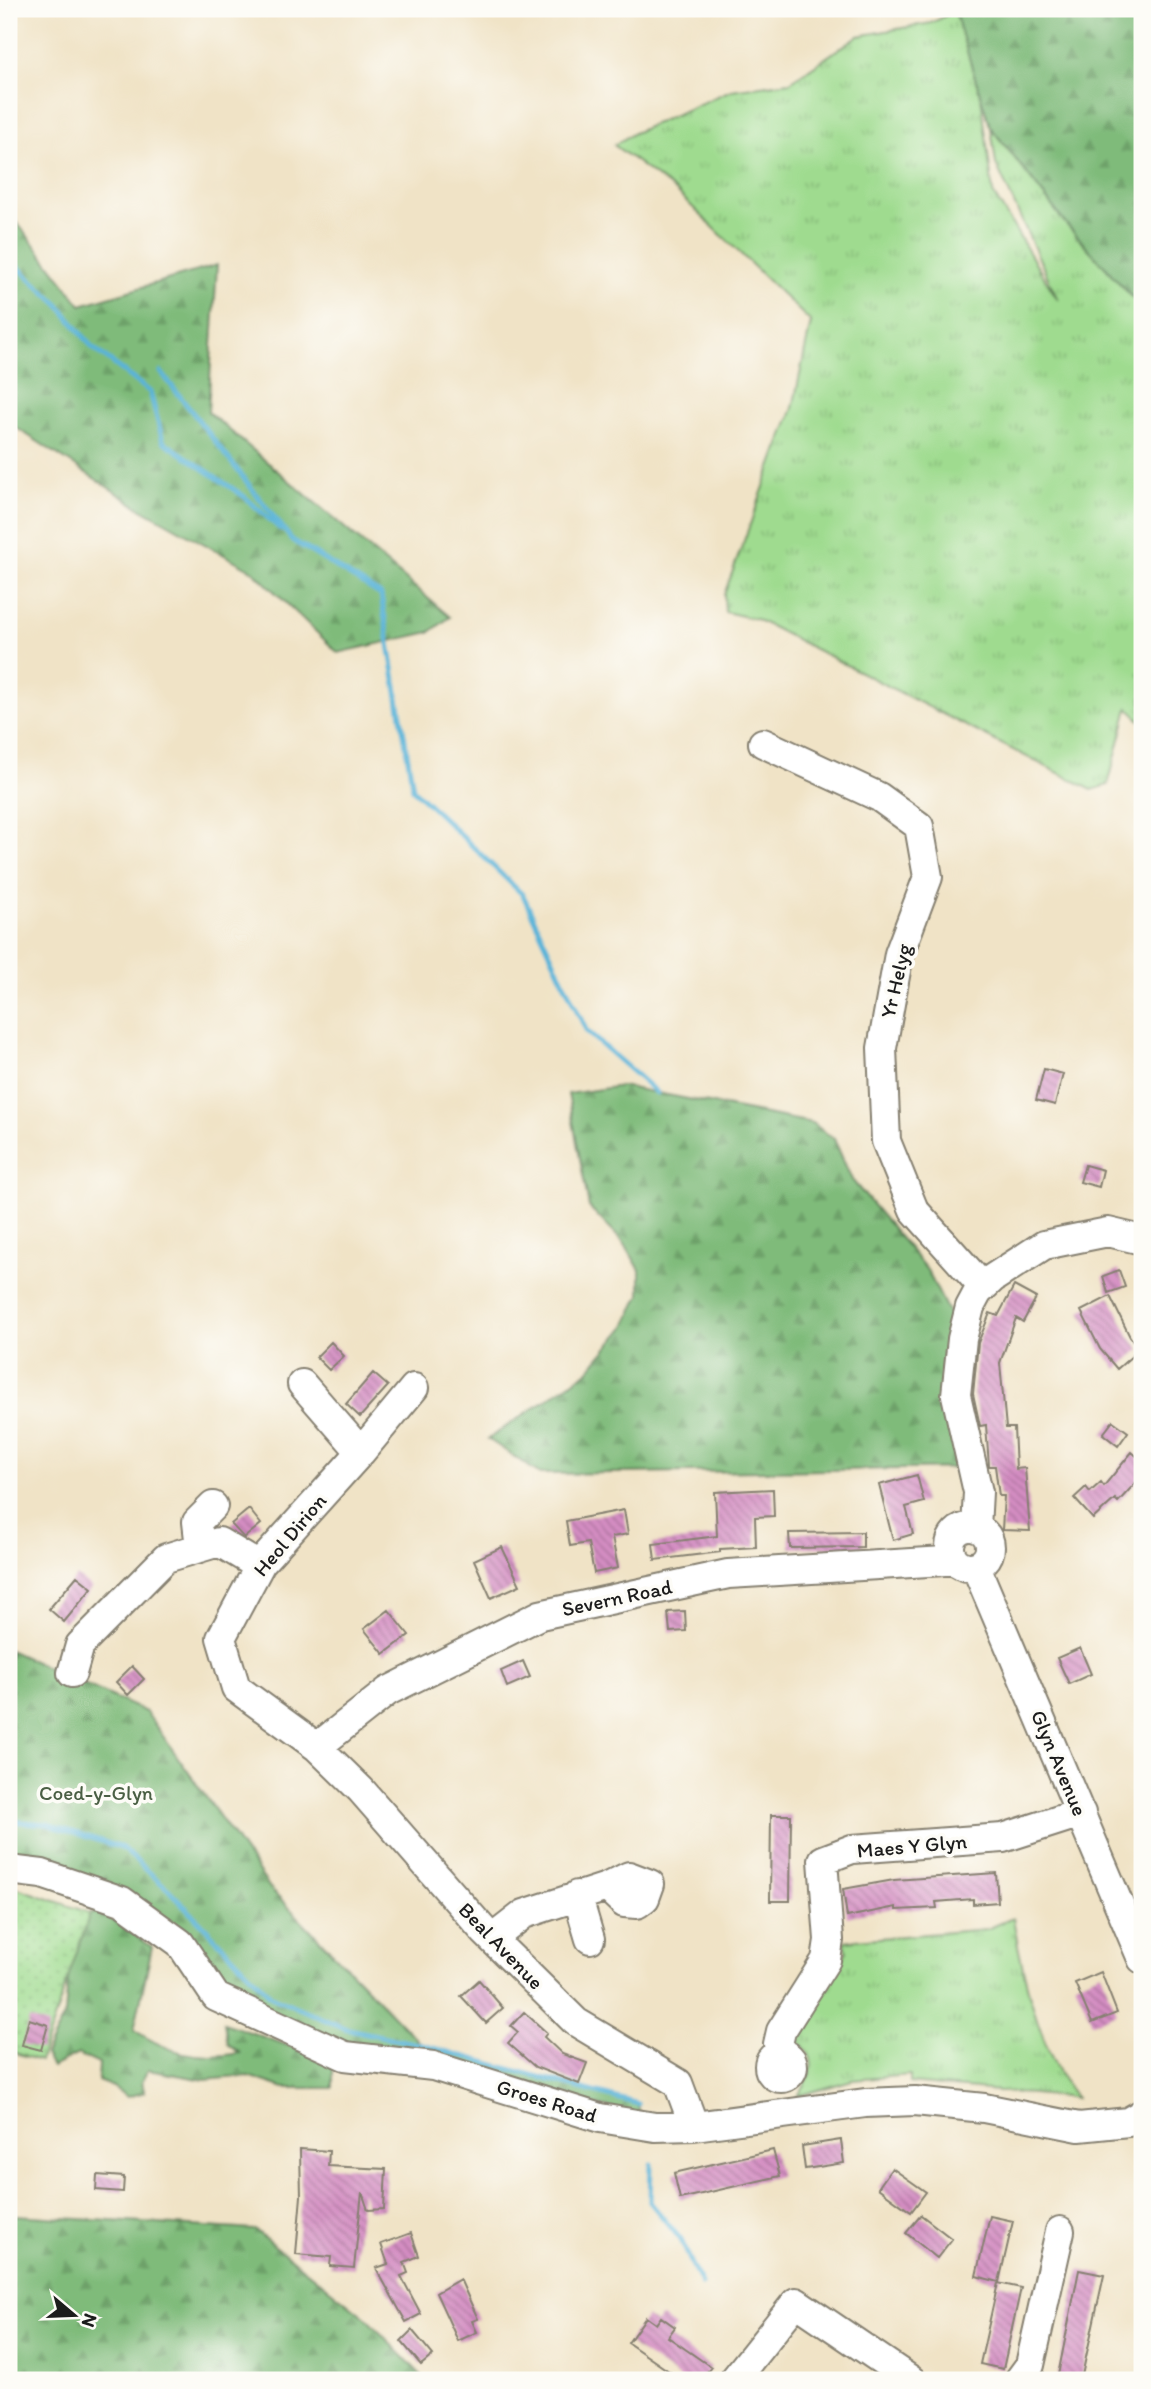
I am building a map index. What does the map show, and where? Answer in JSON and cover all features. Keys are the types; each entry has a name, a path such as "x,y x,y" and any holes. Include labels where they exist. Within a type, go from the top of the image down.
{"street":[{"name":"Yr Helyg","path":"763,743 879,797 919,826 929,877 899,954 882,1048 887,1141 914,1210 983,1287"},
{"path":"964,1561 986,1560 990,1548 987,1535 976,1528 978,1492 956,1395 962,1339 971,1307 983,1287 1044,1245 1108,1232 1142,1240"},
{"path":"302,1384 361,1452"},
{"name":"Heol Dirion","path":"317,1747 236,1688 221,1638 259,1566 414,1388"},
{"path":"200,1548 197,1522 213,1506"},
{"path":"72,1673 80,1645 108,1603 166,1558 219,1542 259,1566"},
{"name":"Severn Road","path":"317,1747 388,1691 540,1615 728,1574 964,1561"},
{"name":"Glyn Avenue","path":"964,1561 1081,1813 1142,1959"},
{"name":"Beal Avenue","path":"317,1747 360,1790 492,1939 576,2022 678,2084 694,2126"},
{"name":"Maes Y Glyn","path":"781,2054 778,2044 780,2031 826,1960 829,1940 823,1860 852,1849 1003,1839 1081,1813"},
{"name":"Groes Road","path":"9,1870 42,1874 121,1900 180,1944 216,1997 345,2056 433,2066 600,2118 655,2127 694,2126 865,2103 915,2101 984,2108 1079,2127 1128,2122 1142,2114"},
{"path":"492,1939 524,1914 607,1887"},
{"path":"578,1895 590,1939"},
{"path":"1019,2380 1030,2365 1060,2231"},
{"path":"734,2380 796,2302 911,2380"}],"green space":[{"path":"954,9 1142,9 1142,308 1067,225 990,126"},
{"path":"955,11 981,97 993,193 1058,300 996,164 991,128 1067,225 1142,308 1142,722 1128,708 1108,785 1092,790 756,619 725,612 724,595 793,408 811,322 677,192 614,145 634,133 731,90 790,82 858,36 931,23"},
{"path":"9,212 81,305 217,265 208,412 450,617 430,632 338,653 253,571 140,508 9,423"},
{"path":"621,1086 812,1123 834,1139 852,1180 927,1270 962,1339 973,1468 540,1474 488,1439 587,1372 624,1328 640,1295 640,1270 624,1243 589,1207 568,1094"},
{"name":"Coed-y-Glyn","path":"9,1650 146,1712 270,1888 422,2045 638,2104 640,2115 344,2047 225,1992 126,1896 17,1856 9,1856"},
{"path":"9,1885 90,1913 40,2061 9,2051"},
{"path":"101,1912 152,1947 134,2030 159,2044 184,2053 211,2056 240,2053 228,2044 224,2023 295,2048 333,2067 333,2088 284,2088 248,2076 205,2080 148,2070 141,2082 145,2092 127,2097 98,2081 99,2064 78,2054 52,2067 45,2055 65,2014 74,1914"},
{"path":"1013,1918 1028,1988 1043,2037 1053,2060 1076,2098 910,2083 910,2075 852,2080 798,2096 808,2079 812,2065 807,2052 793,2037 847,1951 844,1941 987,1929"},
{"path":"14,2215 255,2230 366,2318 426,2380 9,2380 9,2219"}],"building":[{"path":"1044,1069 1063,1074 1055,1105 1036,1100"},
{"path":"1085,1165 1103,1170 1099,1187 1080,1182"},
{"path":"1119,1270 1125,1287 1108,1293 1103,1276"},
{"path":"1014,1286 1036,1298 1023,1322 1016,1318 1000,1363 1006,1428 1014,1428 1016,1469 1025,1468 1030,1531 1002,1530 1004,1496 999,1496 995,1466 989,1466 986,1425 980,1426 973,1394 978,1343 990,1313 998,1316"},
{"path":"1110,1296 1130,1337 1140,1349 1117,1369 1100,1349 1081,1311"},
{"path":"331,1342 344,1356 329,1370 316,1357"},
{"path":"373,1373 388,1386 360,1417 346,1404"},
{"path":"1113,1421 1128,1432 1118,1446 1103,1434"},
{"path":"1132,1452 1142,1461 1142,1476 1118,1502 1115,1499 1093,1519 1074,1498 1086,1487 1090,1492 1101,1482 1104,1486"},
{"path":"917,1475 924,1502 906,1507 913,1534 893,1540 879,1485"},
{"path":"773,1489 774,1516 755,1517 756,1547 720,1549 720,1552 655,1560 653,1544 717,1536 715,1492"},
{"path":"249,1509 261,1524 244,1538 231,1524"},
{"path":"624,1510 628,1534 612,1537 618,1568 594,1573 588,1543 570,1546 566,1521"},
{"path":"863,1532 863,1547 790,1548 789,1533"},
{"path":"502,1547 520,1585 491,1598 474,1560"},
{"path":"77,1576 92,1588 64,1622 49,1609"},
{"path":"389,1610 409,1635 384,1654 364,1629"},
{"path":"685,1611 686,1631 670,1632 668,1612"},
{"path":"1080,1648 1091,1674 1069,1684 1057,1658"},
{"path":"523,1661 530,1677 507,1687 501,1671"},
{"path":"132,1666 144,1679 128,1695 116,1682"},
{"path":"771,1815 791,1815 790,1901 770,1901"},
{"path":"996,1873 998,1902 973,1904 973,1899 936,1902 937,1908 896,1910 896,1907 847,1917 843,1889 894,1880"},
{"path":"1101,1972 1117,2013 1092,2023 1075,1983"},
{"path":"479,1980 503,2008 486,2023 461,1996"},
{"path":"524,2012 547,2033 544,2037 562,2054 587,2063 579,2084 535,2067 508,2043 518,2032 511,2026"},
{"path":"29,2019 48,2025 41,2050 22,2045"},
{"path":"841,2140 844,2163 805,2169 802,2146"},
{"path":"300,2149 329,2151 328,2166 386,2169 384,2209 368,2210 362,2192 354,2268 330,2266 331,2257 296,2254 301,2196"},
{"path":"773,2150 780,2176 680,2199 674,2173"},
{"path":"892,2168 926,2192 911,2212 878,2188"},
{"path":"97,2175 124,2177 123,2192 96,2190"},
{"path":"921,2215 952,2239 937,2258 906,2233"},
{"path":"990,2216 1013,2221 999,2282 976,2276"},
{"path":"411,2233 419,2256 404,2262 408,2273 401,2276 421,2314 406,2322 376,2268 388,2264 381,2244"},
{"path":"1079,2270 1104,2275 1081,2380 1057,2380"},
{"path":"460,2279 478,2319 472,2321 477,2332 458,2341 436,2293"},
{"path":"998,2283 1021,2288 1003,2369 980,2364"},
{"path":"646,2317 656,2324 661,2317 675,2327 668,2337 711,2367 701,2380 682,2380 628,2343"},
{"path":"412,2330 433,2355 421,2365 401,2341"}],"waterway":[{"path":"9,259 59,305 92,347 150,392 163,441 245,497 280,529"},
{"path":"161,372 292,540 381,595 413,789 523,895 587,1032 657,1093"},
{"path":"9,1821 47,1824 122,1848 169,1890 271,1996 344,2028 422,2045 638,2104"},
{"path":"651,2164 650,2202 681,2240 701,2284"}]}
